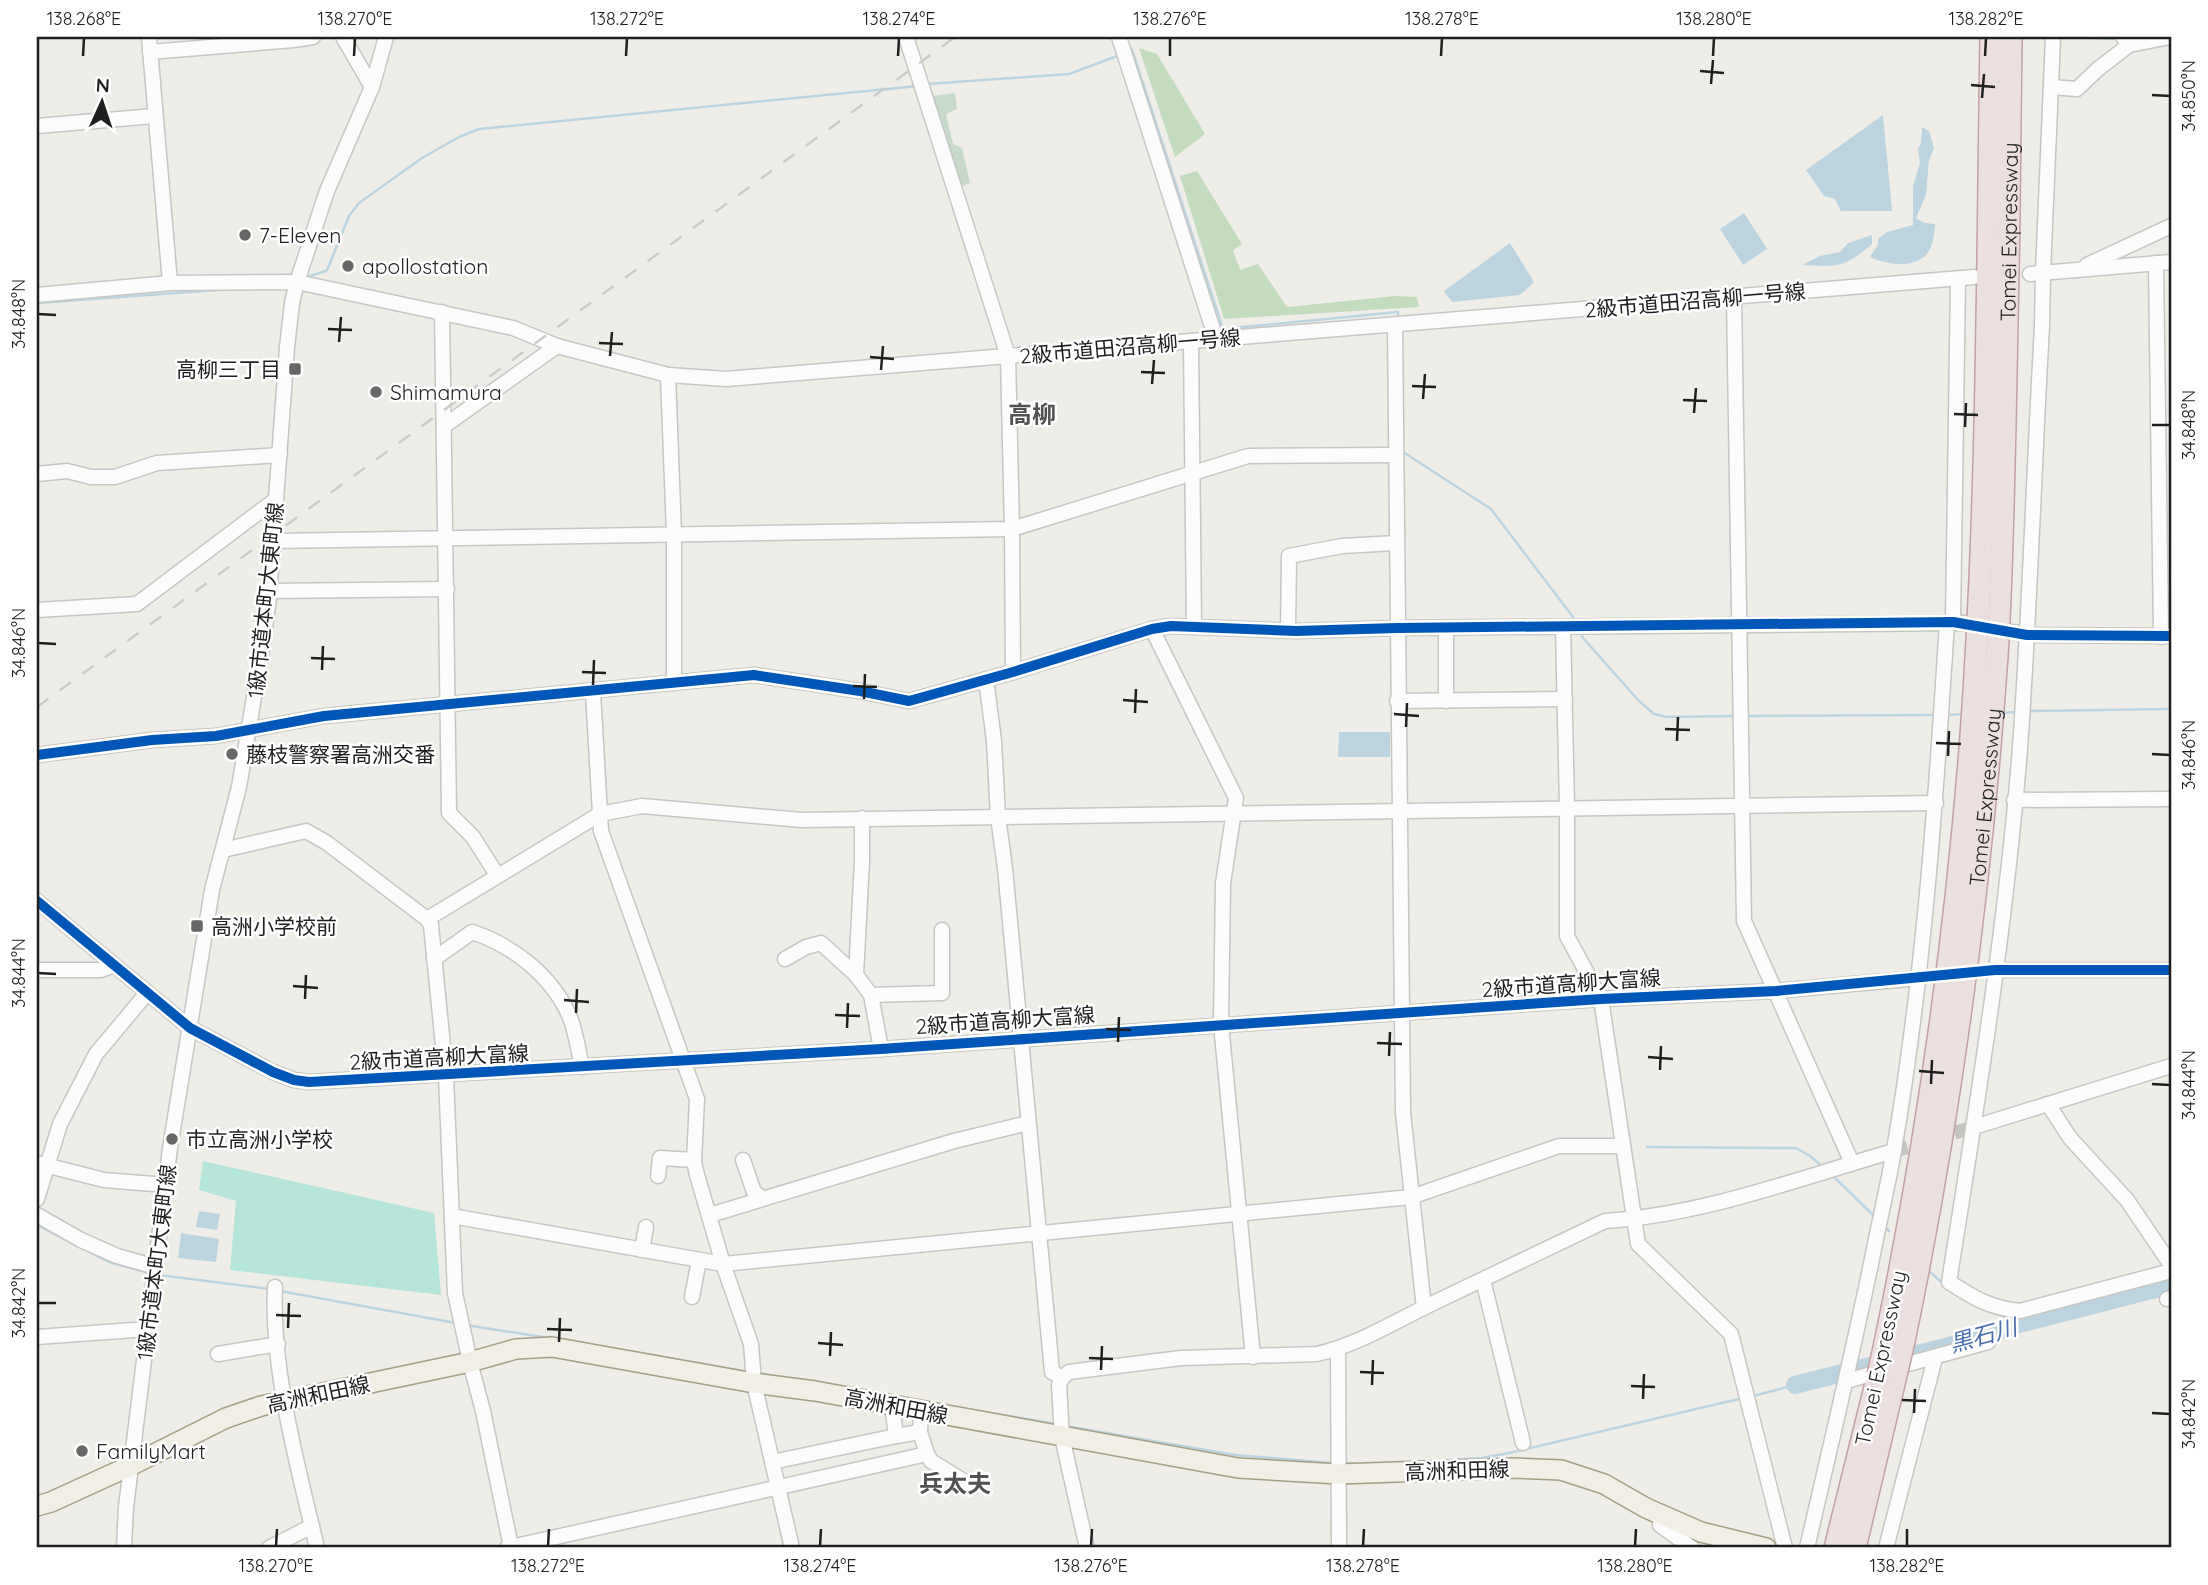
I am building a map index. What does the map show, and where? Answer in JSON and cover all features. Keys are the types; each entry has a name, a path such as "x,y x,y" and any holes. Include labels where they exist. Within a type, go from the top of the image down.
{"highway":[{"name":"Tomei Expressway","path":"1842,1548 1878,1375 1895,1342 1899,1280 1944,995 1969,763 1989,311 1991,37"},
{"name":"Tomei Expressway","path":"1842,1548 1895,1342 1951,1088 1979,868 1997,653 2002,537 2011,37"}],"main road":[{"name":"高洲和田線","path":"37,1506 132,1465 226,1418 284,1401 470,1362 516,1349 552,1347 754,1383 815,1391 1237,1468 1338,1474 1514,1468 1560,1470 1604,1484 1661,1515 1701,1532 1766,1548"}],"street":[{"path":"170,283 149,44 294,40 313,37"},
{"path":"343,37 372,87"},
{"name":"1級市道本町大東町線","path":"124,1548 166,1185 212,890 239,787 270,591 292,303 327,191 379,70 386,37"},
{"path":"906,37 1008,356 1013,672"},
{"path":"1119,37 1216,339"},
{"path":"2048,1104 2070,1138 2127,1200 2171,1268 2020,1311 1998,1309 1948,1282 1974,1127 2014,800 2020,634 2042,326 2036,273 2053,37"},
{"path":"2051,87 2077,89 2126,41 2169,37"},
{"path":"37,126 154,116"},
{"path":"2085,268 2171,226"},
{"path":"2020,634 2166,637 2164,262 2036,273"},
{"name":"2級市道田沼高柳一号線","path":"37,295 170,283 297,282 513,328 557,346 668,375 726,379 1974,277"},
{"path":"1807,1548 1847,1379 1894,1151 1919,978 1955,622 1958,279"},
{"path":"1734,297 1744,921 1852,1163"},
{"path":"442,312 449,813 473,837 497,876"},
{"path":"1395,325 1403,1112 1424,1308"},
{"path":"1191,341 1194,626"},
{"path":"444,426 557,346"},
{"path":"668,375 674,534 674,683"},
{"path":"37,474 67,471 90,477 115,477 157,463 280,455"},
{"path":"273,541 1012,529 1248,456 1395,455"},
{"path":"37,610 137,604 275,500"},
{"path":"1289,630 1289,556 1342,546 1396,543"},
{"path":"270,591 447,589"},
{"path":"37,755 152,740 215,736 324,716 754,675 909,701 1152,629 1171,626 1289,630 1955,622"},
{"path":"1563,627 1567,936 1601,999 1638,1244 1731,1334 1785,1548"},
{"path":"1446,628 1446,701"},
{"path":"1152,629 1236,798 1223,883 1221,1024 1253,1357"},
{"path":"986,680 994,741 998,817 1052,1372 1062,1378"},
{"path":"593,692 601,831 697,1099 694,1160 697,1175 723,1264 751,1344 754,1383 792,1548"},
{"path":"1397,701 1564,699"},
{"path":"2014,800 2171,799"},
{"path":"427,919 600,814 642,806 802,820 1936,803"},
{"path":"856,975 862,818"},
{"path":"223,850 306,831 327,843 427,919 431,925 446,1076 455,1293 483,1411 509,1548 927,1454"},
{"name":"2級市道高柳大富線","path":"37,901 190,1028 293,1080 328,1083 881,1049 1601,999 1776,991 1919,978"},
{"path":"871,995 942,993 942,930"},
{"path":"434,959 472,932 493,939 515,953 543,977 569,1015 582,1067"},
{"path":"785,959 806,947 821,943 856,975 871,995 881,1049"},
{"path":"37,970 102,970 114,965"},
{"path":"1995,970 2171,970"},
{"path":"37,1199 43,1164 96,1054 147,993"},
{"path":"1974,1127 2171,1066"},
{"path":"710,1215 954,1141 1028,1124"},
{"path":"452,1216 723,1264 1411,1198 1559,1146 1623,1146"},
{"path":"1087,1548 1062,1437 1059,1385 1069,1372 1181,1358 1317,1354 1338,1350 1605,1222 1634,1220 1713,1204 1894,1151"},
{"path":"658,1176 660,1158 694,1160"},
{"path":"743,1160 754,1192 762,1198"},
{"path":"43,1164 104,1180 166,1185"},
{"path":"37,1215 81,1240 117,1256 156,1267"},
{"path":"642,1250 646,1227"},
{"path":"692,1297 699,1259"},
{"path":"1483,1280 1523,1443"},
{"path":"275,1287 274,1309 284,1401 317,1548"},
{"path":"37,1337 148,1329"},
{"path":"1847,1379 1988,1342"},
{"path":"218,1354 278,1344"},
{"path":"1338,1350 1339,1548"},
{"path":"1886,1548 1935,1358"},
{"path":"892,1405 896,1436"},
{"path":"920,1410 920,1432 931,1461 973,1488"},
{"path":"772,1462 920,1432"},
{"path":"1661,1515 1660,1525 1692,1548"},
{"path":"269,1548 312,1526"}],"green space":[{"path":"1139,48 1157,54 1205,134 1175,157"},
{"path":"955,93 957,109 946,114 953,144 962,148 970,183 958,188 931,96"},
{"path":"1197,171 1242,244 1233,250 1240,270 1258,264 1287,307 1395,296 1417,297 1419,307 1224,319 1180,176"},
{"path":"203,1161 434,1213 441,1295 230,1270 236,1201 199,1190"}],"water":[{"path":"1883,115 1892,211 1841,211 1835,199 1824,196 1806,170"},
{"path":"1922,127 1929,131 1934,148 1929,160 1926,195 1916,218 1924,223 1935,224 1931,246 1925,256 1912,263 1898,264 1876,260 1870,257 1878,245 1878,239 1887,232 1913,225 1913,186 1920,163 1918,149"},
{"path":"1744,213 1767,249 1743,265 1720,229"},
{"path":"1872,235 1872,244 1847,262 1832,266 1802,265 1820,256 1840,252 1848,243"},
{"path":"1510,243 1534,282 1520,295 1452,302 1444,291"},
{"path":"1339,732 1390,732 1390,757 1338,757"},
{"path":"199,1211 220,1214 217,1230 196,1227"},
{"path":"181,1233 219,1239 216,1262 178,1258"}],"waterway":[{"path":"2090,38 2118,39"},
{"path":"1130,51 1132,50 1223,329 1398,312 1398,320"},
{"path":"928,84 1069,74 1120,55"},
{"path":"306,277 326,271 349,216 359,203 422,158 479,129 918,86"},
{"path":"37,303 217,290"},
{"path":"1400,450 1491,509 1576,621"},
{"path":"1580,630 1583,638 1654,714 1667,717 1734,716"},
{"path":"2028,711 2171,709"},
{"path":"2000,713 2017,712"},
{"path":"1947,715 1965,714"},
{"path":"1744,716 1937,715"},
{"path":"1647,1147 1796,1148 1823,1167"},
{"path":"1833,1176 1876,1218"},
{"path":"37,1225 74,1244"},
{"path":"1883,1225 1889,1231"},
{"path":"80,1247 109,1262 149,1273"},
{"path":"1930,1272 1973,1304 2023,1323"},
{"path":"159,1275 270,1289"},
{"name":"黒石川","path":"1795,1385 2171,1285"},
{"path":"280,1291 456,1323"},
{"path":"466,1325 549,1338"},
{"path":"646,1354 749,1372"},
{"path":"759,1373 780,1377"},
{"path":"1753,1396 1795,1385"},
{"path":"1417,1462 1482,1458 1509,1453 1743,1398"},
{"path":"960,1408 1057,1424"},
{"path":"1066,1426 1235,1455 1333,1463"},
{"path":"1344,1463 1358,1464"}],"tunnel":[{"path":"1919,978 1995,970"},
{"path":"1894,1151 1974,1127"}],"railway":[{"path":"37,707 955,37"}],"cycle path":[{"path":"37,755 152,740 216,736 324,716 754,675 909,701 1152,629 1171,626 1296,631 1953,622 2027,635 2171,636"},
{"path":"37,901 190,1028 273,1072 309,1082 881,1049 1601,999 1776,991 1995,970 2171,970"}],"place":[{"name":"7-Eleven","path":"245,235"},
{"name":"apollostation","path":"348,266"},
{"name":"高柳三丁目","path":"295,369"},
{"name":"Shimamura","path":"376,392"},
{"name":"藤枝警察署高洲交番","path":"232,754"},
{"name":"高洲小学校前","path":"197,926"},
{"name":"市立高洲小学校","path":"172,1139"},
{"name":"FamilyMart","path":"82,1451"}],"district":[{"name":"高柳","path":"1032,414"},
{"name":"兵太夫","path":"955,1483"}]}
